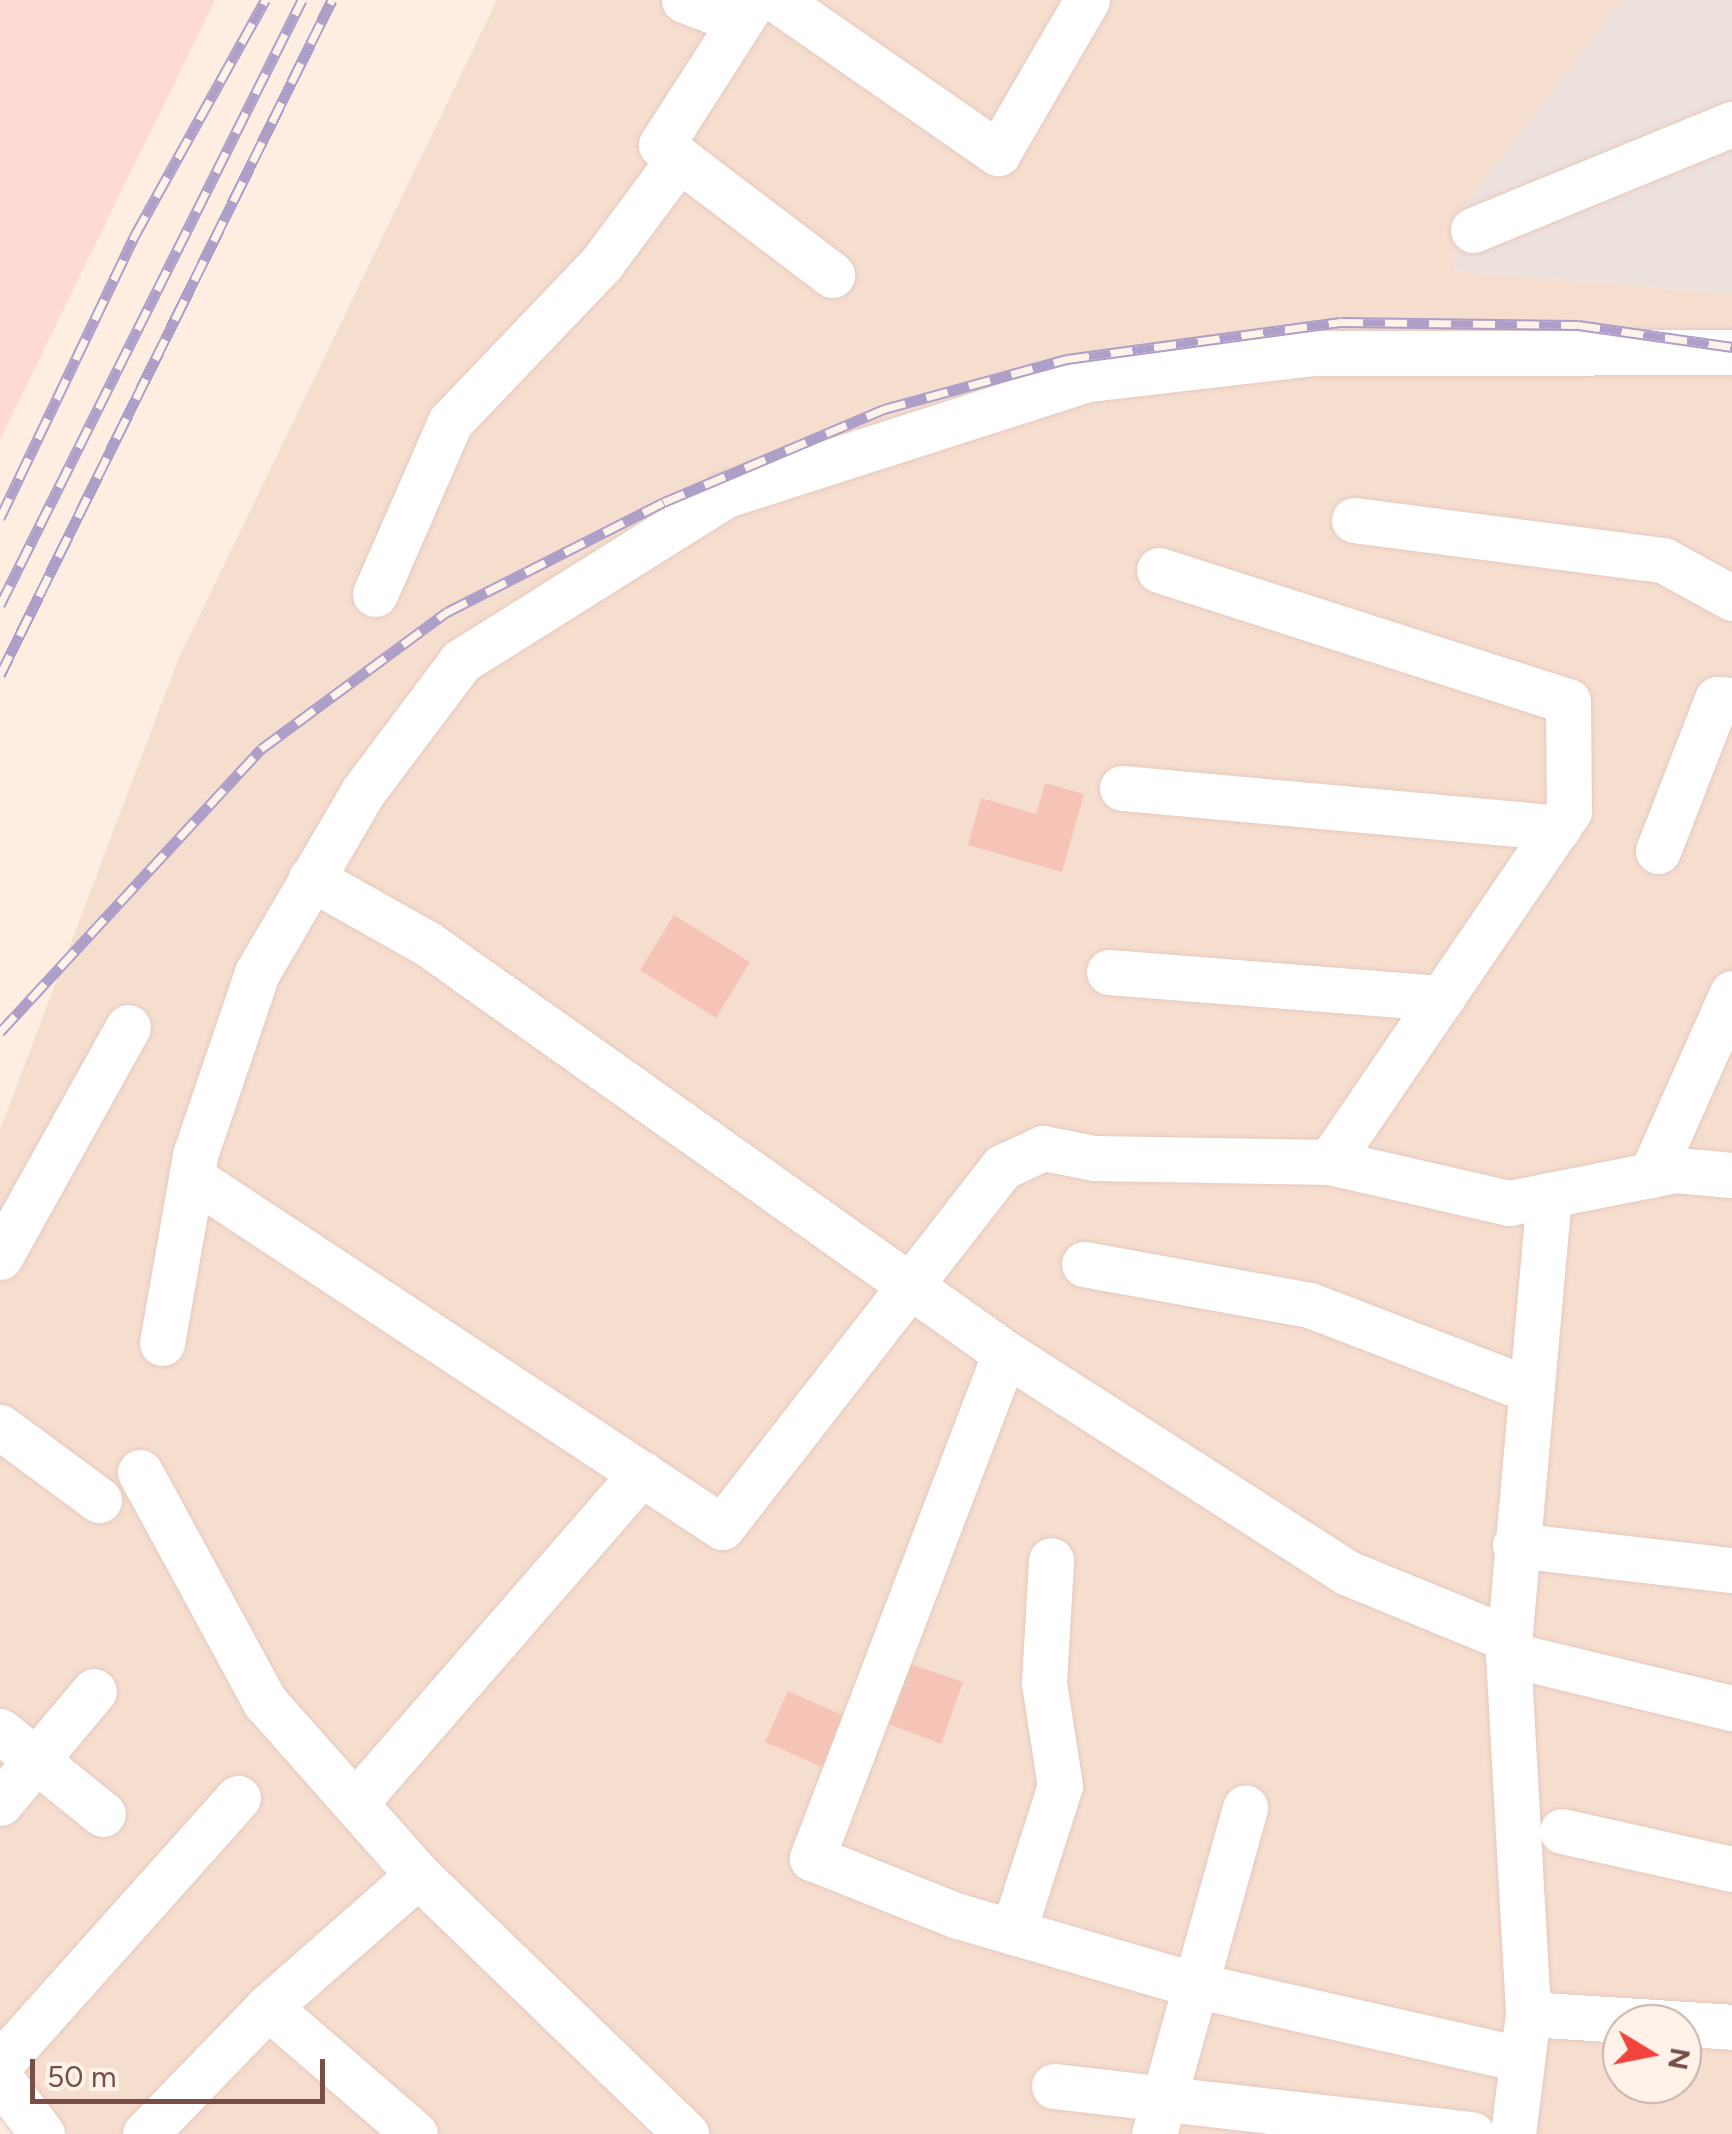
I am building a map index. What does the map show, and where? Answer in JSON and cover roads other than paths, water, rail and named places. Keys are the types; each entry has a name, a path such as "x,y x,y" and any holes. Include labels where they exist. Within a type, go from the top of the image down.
{"street":[{"path":"684,0 757,7 998,154 1087,0"},
{"path":"757,7 661,145 832,275"},
{"path":"1473,230 1732,124"},
{"path":"375,594 450,422 601,264 679,158"},
{"path":"162,1343 192,1178 257,973 311,878 461,661 726,495 1088,379 1314,353 1732,352"},
{"path":"1354,520 1664,560 1732,598"},
{"path":"1159,570 1568,702 1569,811 1330,1162"},
{"path":"1658,852 1718,698 1732,700"},
{"path":"1122,788 1558,828"},
{"path":"311,878 428,944 1005,1353 1348,1573 1508,1646 1732,1708"},
{"path":"1109,972 1442,998"},
{"path":"1651,1175 1732,993"},
{"path":"0,1257 128,1027"},
{"path":"192,1178 722,1527 1002,1166 1043,1148 1330,1162 1509,1203 1651,1175 1732,1174"},
{"path":"1513,2134 1528,2014 1508,1646 1549,1195"},
{"path":"1084,1264 1310,1305 1530,1390"},
{"path":"1005,1353 812,1858 1013,1932 1199,1986 1521,2059"},
{"path":"0,1428 100,1500"},
{"path":"140,1472 265,1702 418,1876 686,2134"},
{"path":"355,1803 642,1473"},
{"path":"1515,1545 1732,1570"},
{"path":"1013,1932 1060,1786 1044,1683 1052,1560"},
{"path":"0,1803 94,1690"},
{"path":"0,1732 103,1814"},
{"path":"0,2064 238,1798"},
{"path":"1159,2116 1199,1986 1245,1807"},
{"path":"1562,1831 1732,1869"},
{"path":"145,2134 268,2007 418,1876"},
{"path":"268,2007 404,2131"},
{"path":"1528,2014 1732,2027"},
{"path":"0,2078 42,2134"},
{"path":"1054,2086 1159,2116 1472,2134"}],"railway":[{"path":"0,518 135,235 265,0"},
{"path":"0,605 302,0"},
{"path":"0,675 332,0"},
{"path":"0,1032 261,749 447,612 664,502 884,409 1067,359 1341,322 1578,325 1732,347"}]}
